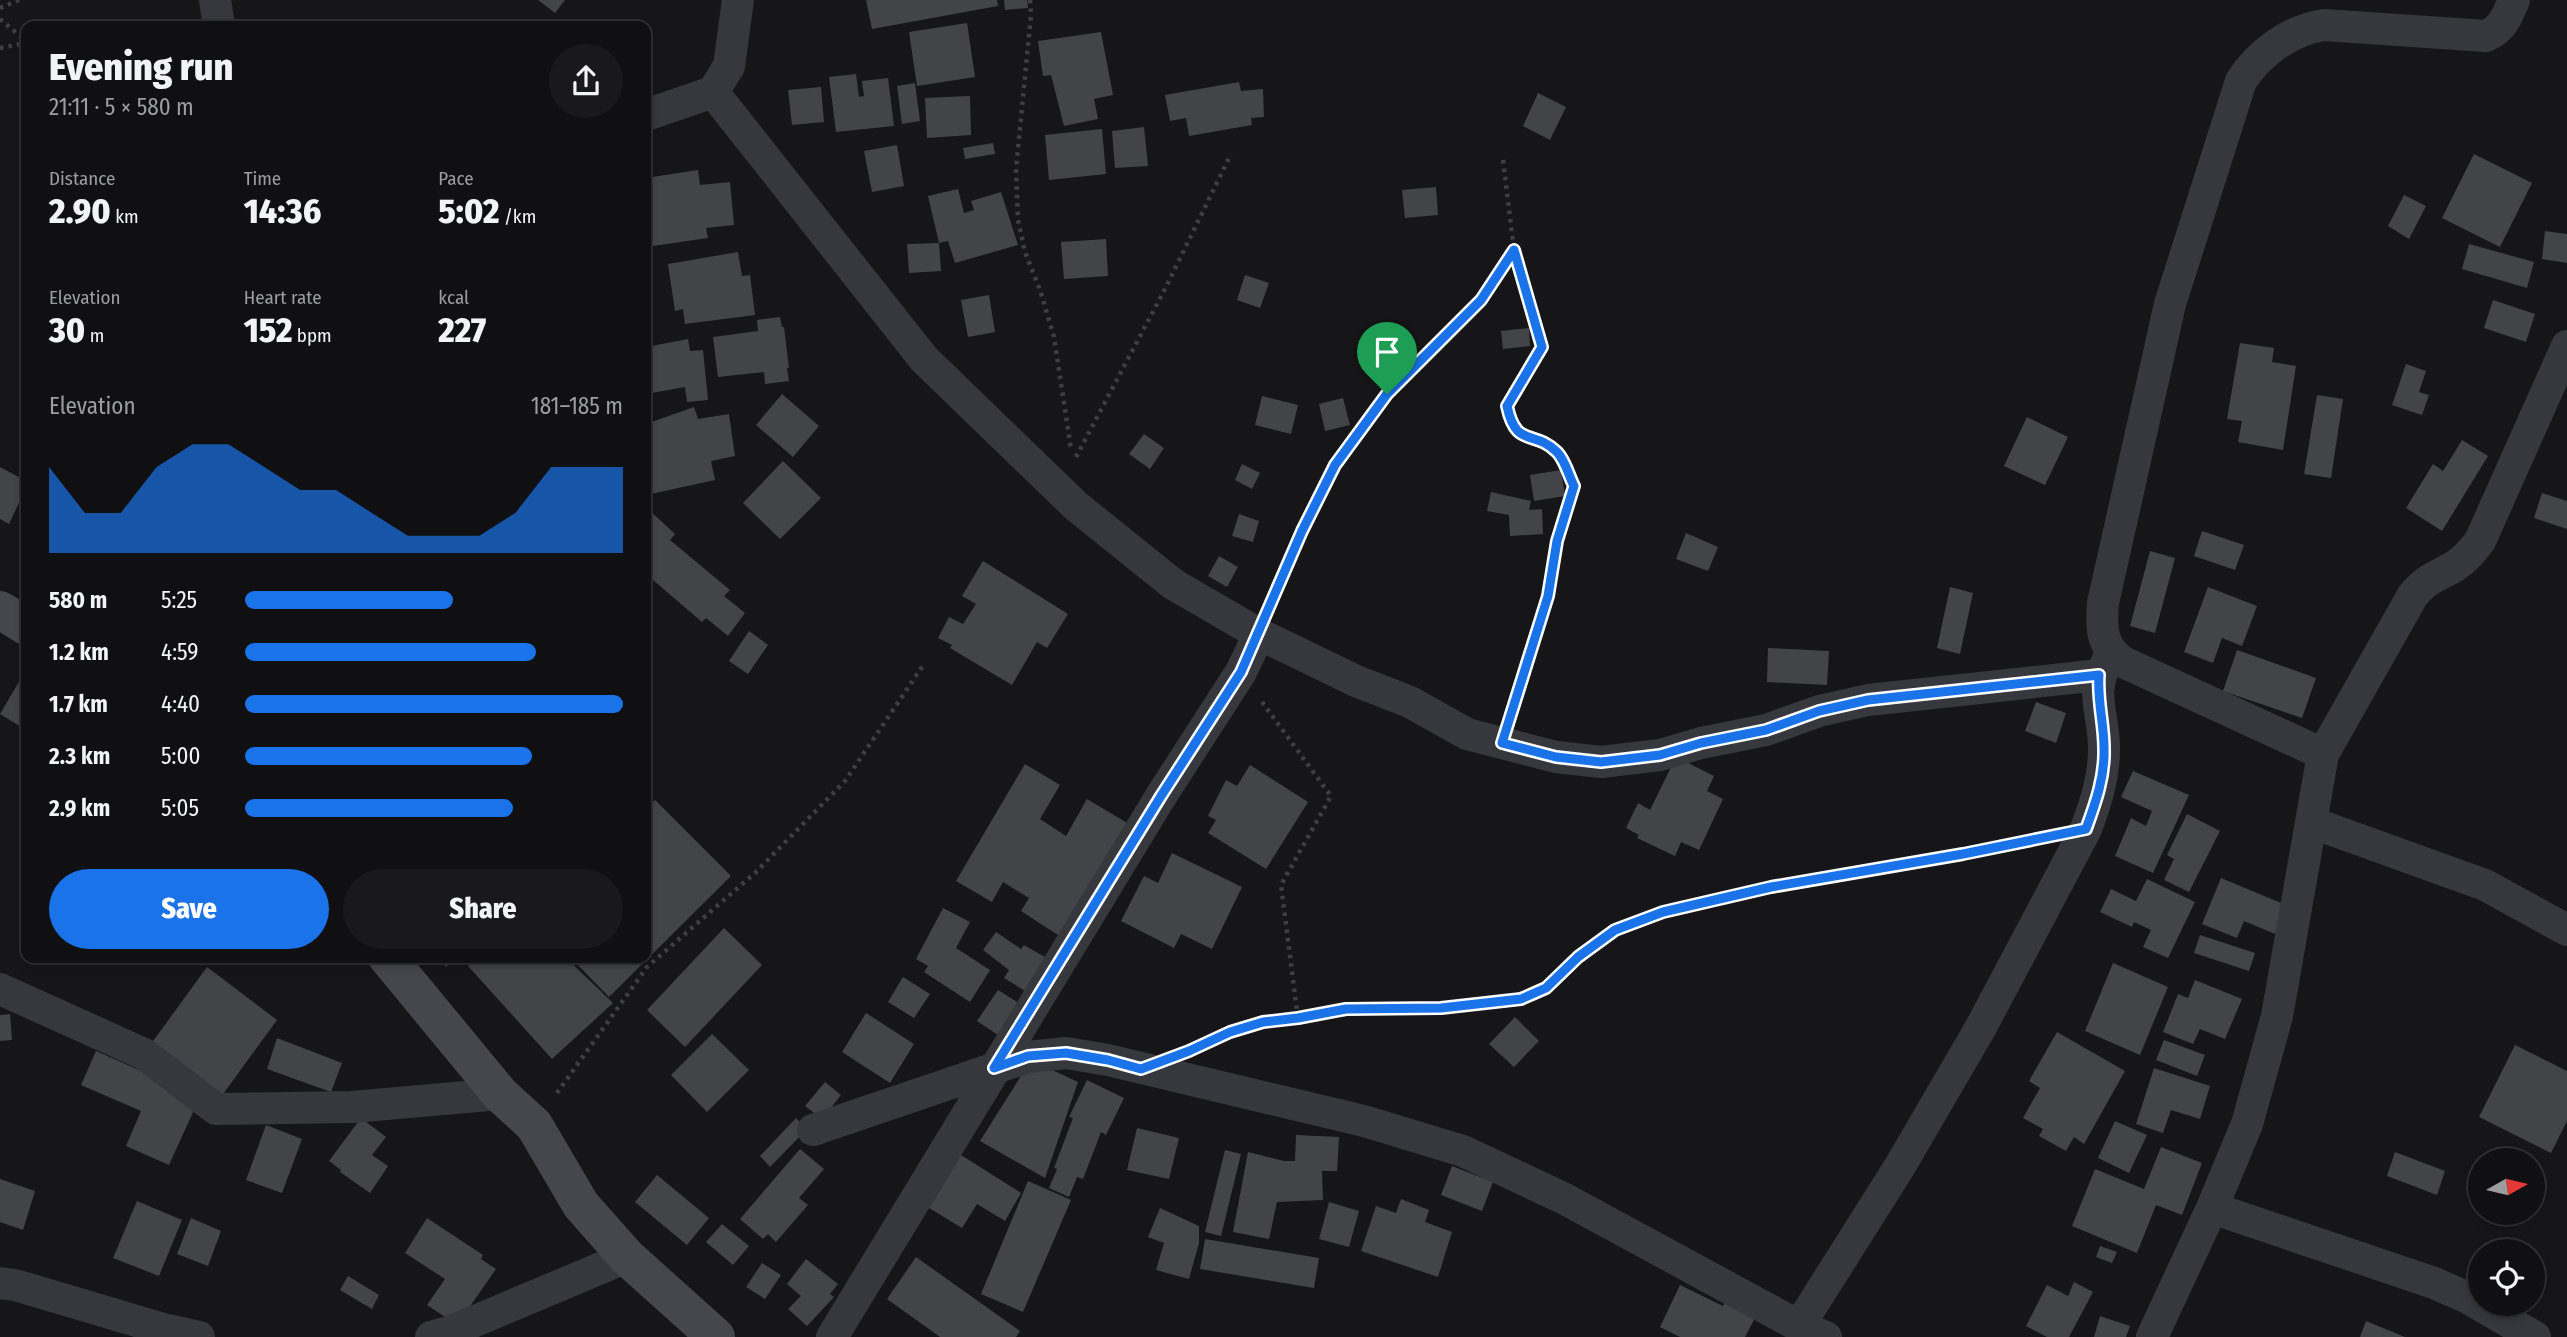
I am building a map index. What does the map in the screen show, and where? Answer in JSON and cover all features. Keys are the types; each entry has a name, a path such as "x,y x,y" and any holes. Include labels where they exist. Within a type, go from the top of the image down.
{"street":[{"path":"215,0 218,21"},
{"path":"651,113 713,92 729,66 738,0"},
{"path":"813,1130 1028,1056 1066,1053 1108,1060 1364,1121 1463,1151 1565,1199 1812,1331 1900,1166 1981,1027 2086,829 2098,797 2104,746 2098,694 2105,664 2101,626 2104,603 2167,317 2241,82 2257,60 2293,34 2308,27 2338,25 2486,36 2500,27 2514,0"},
{"path":"713,92 924,359 1076,506 1173,584 1259,634 1356,681 1409,702 1468,734 1556,757 1601,762 1660,755 1701,743 1766,730 1819,711 1868,700 2123,662 2323,754"},
{"path":"2152,1337 2212,1208 2247,1124 2277,1016 2323,754 2413,595 2434,575 2455,566 2469,555 2480,541 2566,353"},
{"path":"0,610 21,623"},
{"path":"832,1337 1161,796 1241,672 1259,634"},
{"path":"2313,823 2485,885 2567,930"},
{"path":"392,963 500,1094 534,1125 581,1205 627,1257 716,1337"},
{"path":"0,989 144,1054 216,1109 352,1107 500,1094"},
{"path":"2212,1208 2434,1283 2466,1297 2535,1337"},
{"path":"431,1337 449,1332 627,1257"},
{"path":"0,1283 199,1337"}],"path":[{"path":"0,8 19,0"},
{"path":"1030,0 1031,15 1016,169 1018,220 1024,252 1040,290 1054,337 1073,464 1165,289 1231,154"},
{"path":"0,19 21,38"},
{"path":"0,48 21,43"},
{"path":"1502,743 1548,596 1557,541 1574,486 1558,452 1519,434 1510,422 1507,406 1542,347 1514,250 1503,160"},
{"path":"1259,634 1302,531 1335,465 1387,394 1481,300 1514,250"},
{"path":"534,1125 647,967 756,873 845,781 924,664"},
{"path":"1241,672 1331,796 1281,885 1298,1018"},
{"path":"1200,1046 1230,1032 1263,1022 1346,1009 1441,1008 1521,999 1546,988 1578,957 1615,930 1663,912 1771,887 1963,854 2086,829"}],"building":[{"path":"538,0 565,0 555,13"},
{"path":"866,0 997,0 998,6 872,29"},
{"path":"1004,0 1027,0 1028,8 1005,10"},
{"path":"967,23 975,77 917,86 909,32"},
{"path":"1101,32 1113,95 1094,99 1098,119 1064,126 1051,75 1043,76 1038,41"},
{"path":"856,74 859,97 864,96 862,81 888,78 894,126 836,132 829,77"},
{"path":"1239,82 1241,91 1263,89 1264,117 1251,118 1252,125 1189,136 1186,118 1170,121 1165,95"},
{"path":"915,83 920,121 902,124 897,86"},
{"path":"821,87 824,122 792,125 788,90"},
{"path":"1538,93 1566,107 1550,140 1523,126"},
{"path":"970,96 971,135 927,138 925,98"},
{"path":"1144,127 1148,166 1115,168 1112,131"},
{"path":"1102,129 1106,174 1049,180 1045,135"},
{"path":"993,143 995,154 965,159 963,148"},
{"path":"897,145 904,186 872,192 864,151"},
{"path":"2474,154 2532,183 2500,247 2442,218"},
{"path":"698,170 700,185 730,182 734,225 706,228 708,238 651,246 651,177"},
{"path":"1436,187 1438,215 1405,218 1402,190"},
{"path":"958,189 964,213 974,210 971,201 1001,192 1018,245 955,263 948,241 939,243 928,196"},
{"path":"2404,195 2426,206 2409,239 2388,226"},
{"path":"2545,231 2567,234 2567,263 2542,259"},
{"path":"1106,239 1108,276 1064,279 1061,242"},
{"path":"939,243 941,271 909,273 907,244"},
{"path":"2469,244 2534,262 2527,288 2462,269"},
{"path":"738,252 742,276 750,275 755,315 685,324 683,309 675,311 668,264"},
{"path":"1245,275 1269,283 1260,308 1237,300"},
{"path":"989,295 995,332 968,337 961,300"},
{"path":"2493,300 2535,314 2526,342 2484,328"},
{"path":"780,317 784,327 789,381 765,384 764,372 718,377 713,337 758,331 757,320"},
{"path":"1529,328 1530,346 1503,349 1501,331"},
{"path":"688,339 690,351 703,350 708,400 687,402 685,387 651,393 651,346"},
{"path":"2240,343 2274,348 2272,362 2296,366 2283,450 2238,442 2242,421 2227,419"},
{"path":"2406,364 2426,371 2419,392 2429,395 2422,415 2392,405"},
{"path":"782,394 819,426 793,457 756,425"},
{"path":"2317,395 2343,399 2331,478 2304,474"},
{"path":"1262,396 1298,405 1291,434 1255,425"},
{"path":"1343,398 1350,425 1325,431 1319,404"},
{"path":"694,407 698,419 729,414 735,456 711,461 715,480 651,494 651,422"},
{"path":"2027,417 2068,437 2045,485 2004,466"},
{"path":"1144,434 1164,448 1150,469 1129,454"},
{"path":"2462,440 2488,456 2442,531 2406,508 2433,464 2443,471"},
{"path":"783,461 821,498 780,539 743,503"},
{"path":"1242,464 1260,473 1252,489 1235,480"},
{"path":"0,467 21,478 21,499 9,524 0,519"},
{"path":"1561,470 1565,496 1534,501 1530,475"},
{"path":"1491,492 1531,501 1529,510 1542,509 1543,534 1510,536 1509,515 1487,511"},
{"path":"2542,493 2567,501 2567,529 2534,518"},
{"path":"651,512 675,534 670,540 730,590 724,596 745,613 728,636 706,618 702,622 651,578"},
{"path":"1239,514 1259,521 1253,542 1232,536"},
{"path":"2202,531 2244,545 2235,570 2194,556"},
{"path":"1686,533 1718,547 1708,571 1676,559"},
{"path":"2150,551 2175,558 2155,633 2130,626"},
{"path":"1219,556 1238,567 1227,587 1208,576"},
{"path":"983,561 1068,614 1047,648 1037,642 1012,685 938,638 949,617 963,624 976,604 962,596"},
{"path":"1950,587 1973,593 1960,654 1937,648"},
{"path":"2208,587 2257,606 2242,646 2222,638 2213,663 2184,652"},
{"path":"749,631 768,645 748,674 729,661"},
{"path":"1768,648 1829,651 1827,685 1767,682"},
{"path":"2237,650 2316,678 2302,718 2223,691"},
{"path":"21,678 21,727 0,714"},
{"path":"2036,702 2066,713 2056,743 2025,731"},
{"path":"1676,757 1714,776 1707,791 1723,799 1699,850 1681,842 1675,856 1637,838 1639,835 1626,828 1638,803 1650,810"},
{"path":"1025,764 1060,785 1040,819 1066,836 1087,799 1134,827 1061,937 1021,911 1029,898 1003,882 992,902 956,881"},
{"path":"1250,765 1308,802 1266,869 1208,833 1216,820 1208,816 1226,780 1237,786"},
{"path":"2133,771 2189,795 2153,873 2115,856 2131,818 2146,826 2152,811 2121,797"},
{"path":"655,800 731,876 651,955 651,804"},
{"path":"2187,814 2220,831 2189,892 2164,880 2174,859 2167,855"},
{"path":"1172,853 1242,887 1212,949 1181,934 1174,948 1121,921 1144,876 1158,883"},
{"path":"2221,878 2286,905 2275,934 2244,921 2237,938 2202,924"},
{"path":"2147,879 2195,902 2168,958 2143,947 2151,930 2134,922 2132,927 2100,912 2111,889 2136,901"},
{"path":"943,908 970,922 956,948 990,970 970,1002 924,972 928,966 916,959"},
{"path":"724,928 762,965 685,1047 647,1010"},
{"path":"996,932 1021,949 1024,945 1050,960 1030,994 1004,978 1009,970 983,950"},
{"path":"2200,935 2255,953 2249,971 2194,953"},
{"path":"471,963 571,963 613,1003 552,1059 468,966"},
{"path":"576,963 643,963 609,997"},
{"path":"2113,963 2168,987 2140,1055 2085,1031"},
{"path":"207,967 277,1020 218,1101 148,1048"},
{"path":"903,977 930,994 914,1018 888,1002"},
{"path":"2195,980 2242,999 2225,1039 2200,1029 2193,1044 2163,1032 2178,994 2188,998"},
{"path":"998,990 1025,1007 1004,1039 977,1021"},
{"path":"866,1013 914,1044 890,1083 842,1052"},
{"path":"10,1014 12,1040 0,1041 0,1015"},
{"path":"1515,1017 1539,1041 1514,1067 1489,1044"},
{"path":"2057,1032 2125,1071 2084,1144 2074,1137 2066,1151 2039,1136 2043,1129 2023,1118 2040,1088 2029,1081"},
{"path":"712,1034 749,1070 707,1112 671,1075"},
{"path":"277,1038 342,1063 331,1092 267,1069"},
{"path":"2164,1040 2205,1055 2197,1076 2156,1060"},
{"path":"2515,1045 2567,1071 2567,1121 2551,1153 2479,1117"},
{"path":"96,1051 200,1097 169,1165 126,1146 141,1111 81,1085"},
{"path":"1031,1060 1078,1082 1045,1178 980,1141"},
{"path":"2154,1068 2210,1086 2200,1119 2171,1110 2163,1133 2136,1124"},
{"path":"1087,1080 1124,1098 1106,1135 1101,1132 1083,1179 1077,1177 1069,1197 1049,1188 1073,1118 1069,1117"},
{"path":"825,1082 841,1095 822,1119 805,1106"},
{"path":"361,1118 386,1137 372,1155 388,1166 370,1193 329,1161"},
{"path":"796,1118 807,1129 770,1167 760,1156"},
{"path":"2115,1121 2147,1135 2129,1173 2098,1158"},
{"path":"266,1125 302,1139 282,1193 246,1180"},
{"path":"1137,1128 1179,1138 1169,1179 1127,1170"},
{"path":"1296,1135 1339,1137 1337,1171 1322,1171 1323,1200 1277,1202 1269,1239 1233,1232 1248,1152 1295,1161"},
{"path":"2161,1147 2202,1163 2182,1215 2156,1205 2137,1253 2072,1226 2095,1169 2144,1189"},
{"path":"800,1149 824,1169 799,1198 808,1205 776,1242 768,1234 763,1239 740,1219"},
{"path":"1225,1150 1241,1154 1221,1236 1205,1232"},
{"path":"2395,1152 2445,1171 2437,1195 2387,1176"},
{"path":"961,1155 1021,1193 1005,1221 977,1204 962,1228 929,1208"},
{"path":"1452,1166 1493,1182 1482,1211 1441,1195"},
{"path":"657,1175 709,1218 687,1245 635,1202"},
{"path":"0,1179 35,1191 23,1230 0,1222"},
{"path":"1028,1181 1071,1200 1023,1312 981,1294"},
{"path":"1401,1199 1429,1210 1425,1222 1452,1232 1438,1277 1361,1251 1376,1206 1396,1213"},
{"path":"137,1201 182,1220 159,1276 113,1258"},
{"path":"1329,1202 1359,1211 1349,1247 1319,1239"},
{"path":"1160,1208 1199,1226 1199,1243 1189,1279 1156,1270 1164,1243 1148,1237"},
{"path":"191,1218 221,1231 208,1266 177,1254"},
{"path":"427,1218 483,1255 481,1259 496,1269 457,1325 427,1305 445,1279 405,1253"},
{"path":"722,1224 749,1246 733,1265 706,1242"},
{"path":"1205,1239 1319,1258 1314,1288 1200,1269"},
{"path":"2100,1246 2117,1252 2112,1263 2096,1257"},
{"path":"916,1257 1020,1331 1016,1337 940,1337 887,1299"},
{"path":"806,1259 838,1284 830,1294 834,1297 807,1326 788,1309 801,1296 787,1284"},
{"path":"762,1263 781,1275 765,1299 746,1287"},
{"path":"348,1276 379,1295 372,1309 340,1290"},
{"path":"2074,1282 2093,1292 2069,1337 2047,1337 2026,1326 2047,1285 2068,1296"},
{"path":"1680,1285 1723,1306 1729,1295 1759,1310 1745,1337 1680,1337 1660,1327"},
{"path":"2100,1316 2130,1326 2126,1337 2094,1337"},
{"path":"2366,1321 2405,1337 2360,1337"}],"route":[{"path":"1514,250 1542,347 1507,406 1510,422 1519,434 1558,452 1574,486 1557,541 1548,596 1502,743 1556,757 1601,762 1660,755 1701,743 1766,730 1819,711 1868,700 2099,675 2103,771 2098,797 2086,829 1963,854 1771,887 1663,912 1615,930 1578,957 1546,988 1521,999 1441,1008 1346,1009 1263,1022 1230,1032 1141,1069 1066,1053 1028,1056 994,1068 1161,796 1241,672 1302,531 1335,465 1387,394 1481,300 1514,250"}]}
